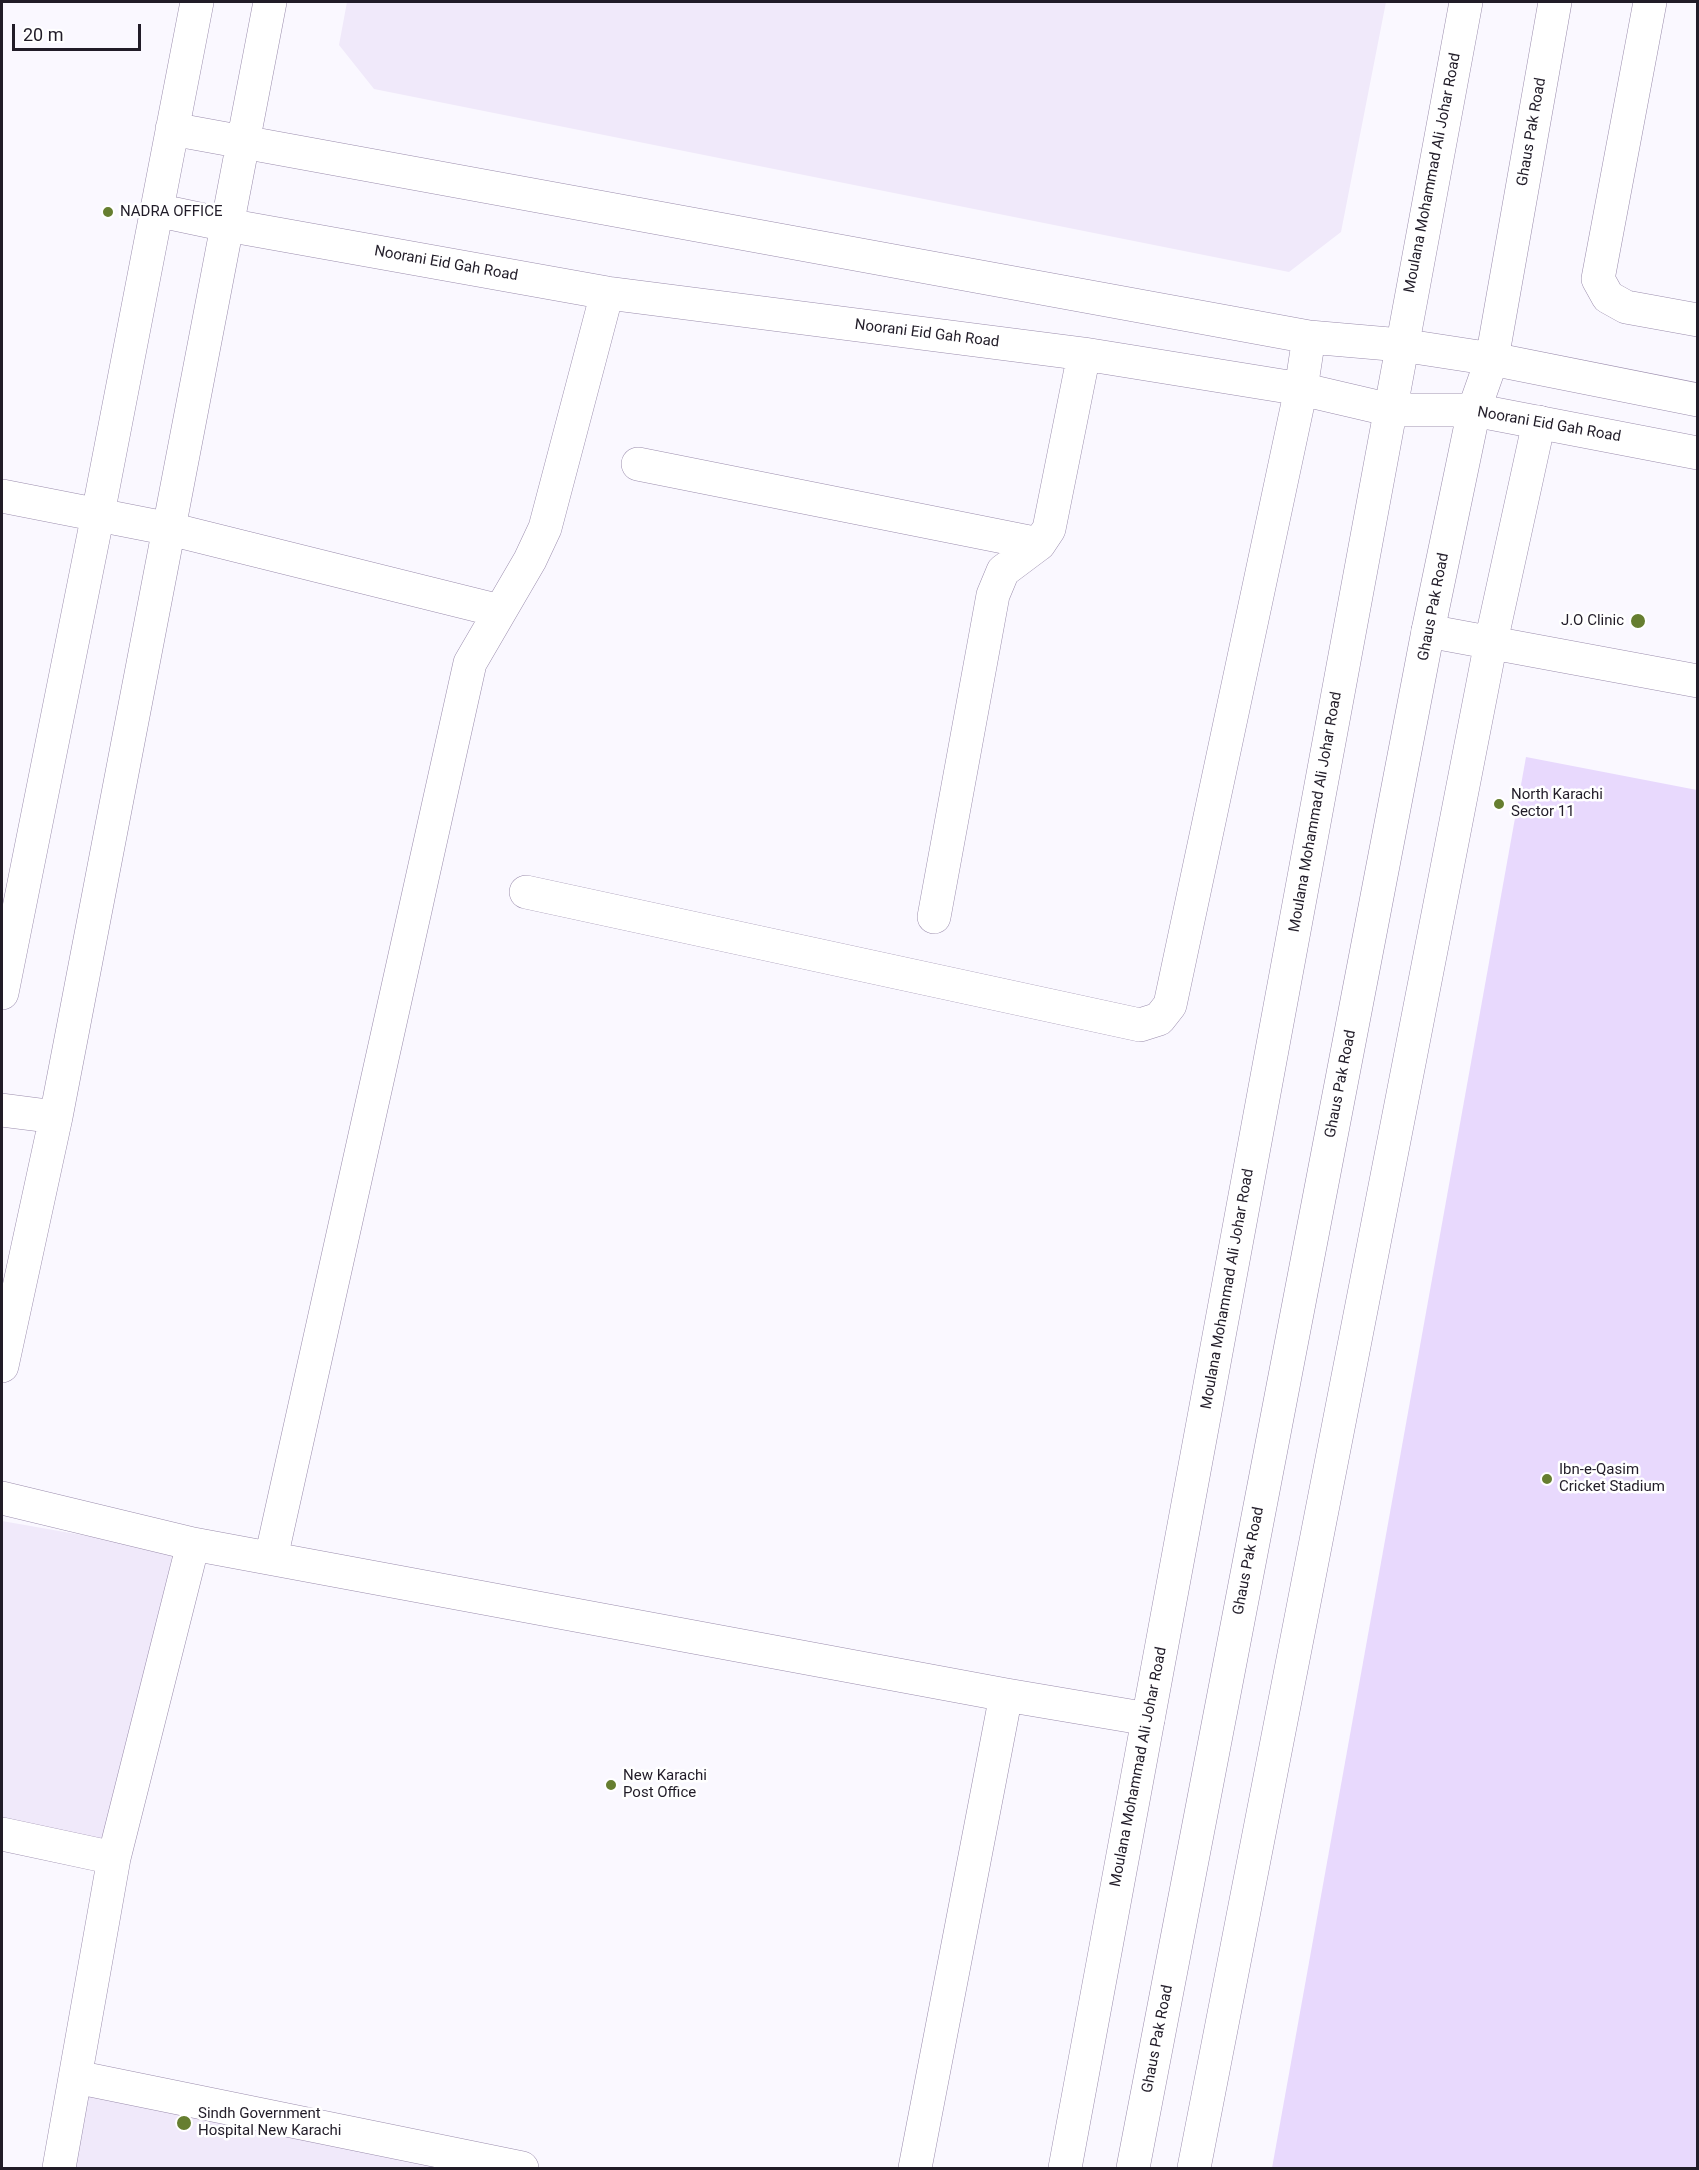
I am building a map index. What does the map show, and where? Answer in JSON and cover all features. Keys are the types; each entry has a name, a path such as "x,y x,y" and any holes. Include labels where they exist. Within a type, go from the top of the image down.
{"street":[{"path":"2,993 197,2"},
{"path":"2,1366 56,1117 270,2"},
{"name":"Moulana Mohammad Ali Johar Road","path":"1065,2169 1466,2"},
{"name":"Ghaus Pak Road","path":"1132,2169 1428,631 1474,410 1491,359 1556,2"},
{"path":"1650,2 1598,279 1608,297 1626,307 1698,320"},
{"path":"172,129 1309,337 1401,345 1491,359 1698,400"},
{"name":"Noorani Eid Gah Road","path":"156,210 226,225 608,293 1084,354 1301,389 1390,410 1474,410 1698,453"},
{"path":"270,1558 470,663 530,561 545,528 608,293"},
{"path":"526,892 1140,1024 1159,1019 1170,1005 1301,389 1309,337"},
{"path":"934,917 993,595 1003,571 1040,544 1049,529 1084,354"},
{"path":"1194,2169 1491,642 1539,422"},
{"path":"638,464 1040,544"},
{"path":"2,495 170,529 500,611"},
{"path":"1428,631 1698,681"},
{"path":"2,1110 56,1117"},
{"path":"2,1498 193,1544 1006,1695 1148,1719"},
{"path":"59,2169 114,1858 193,1544"},
{"path":"915,2169 1006,1695"},
{"path":"2,1834 114,1858"},
{"path":"76,2077 522,2169"}],"shaded area":[{"path":"347,2 1386,2 1341,232 1289,272 374,89 339,45"},
{"name":"Ibn-e-Qasim Cricket Stadium","path":"1526,757 1697,790 1697,2168 1272,2168"},
{"path":"2,1521 173,1551 116,1852 2,1830"},
{"name":"Sindh Government Hospital New Karachi","path":"76,2077 524,2168 59,2168"}],"place":[{"name":"NADRA OFFICE","path":"108,212"},
{"name":"J.O Clinic","path":"1638,621"},
{"name":"North Karachi Sector 11","path":"1499,804"},
{"name":"Ibn-e-Qasim Cricket Stadium","path":"1547,1479"},
{"name":"New Karachi Post Office","path":"611,1785"},
{"name":"Sindh Government Hospital New Karachi","path":"184,2123"}]}
